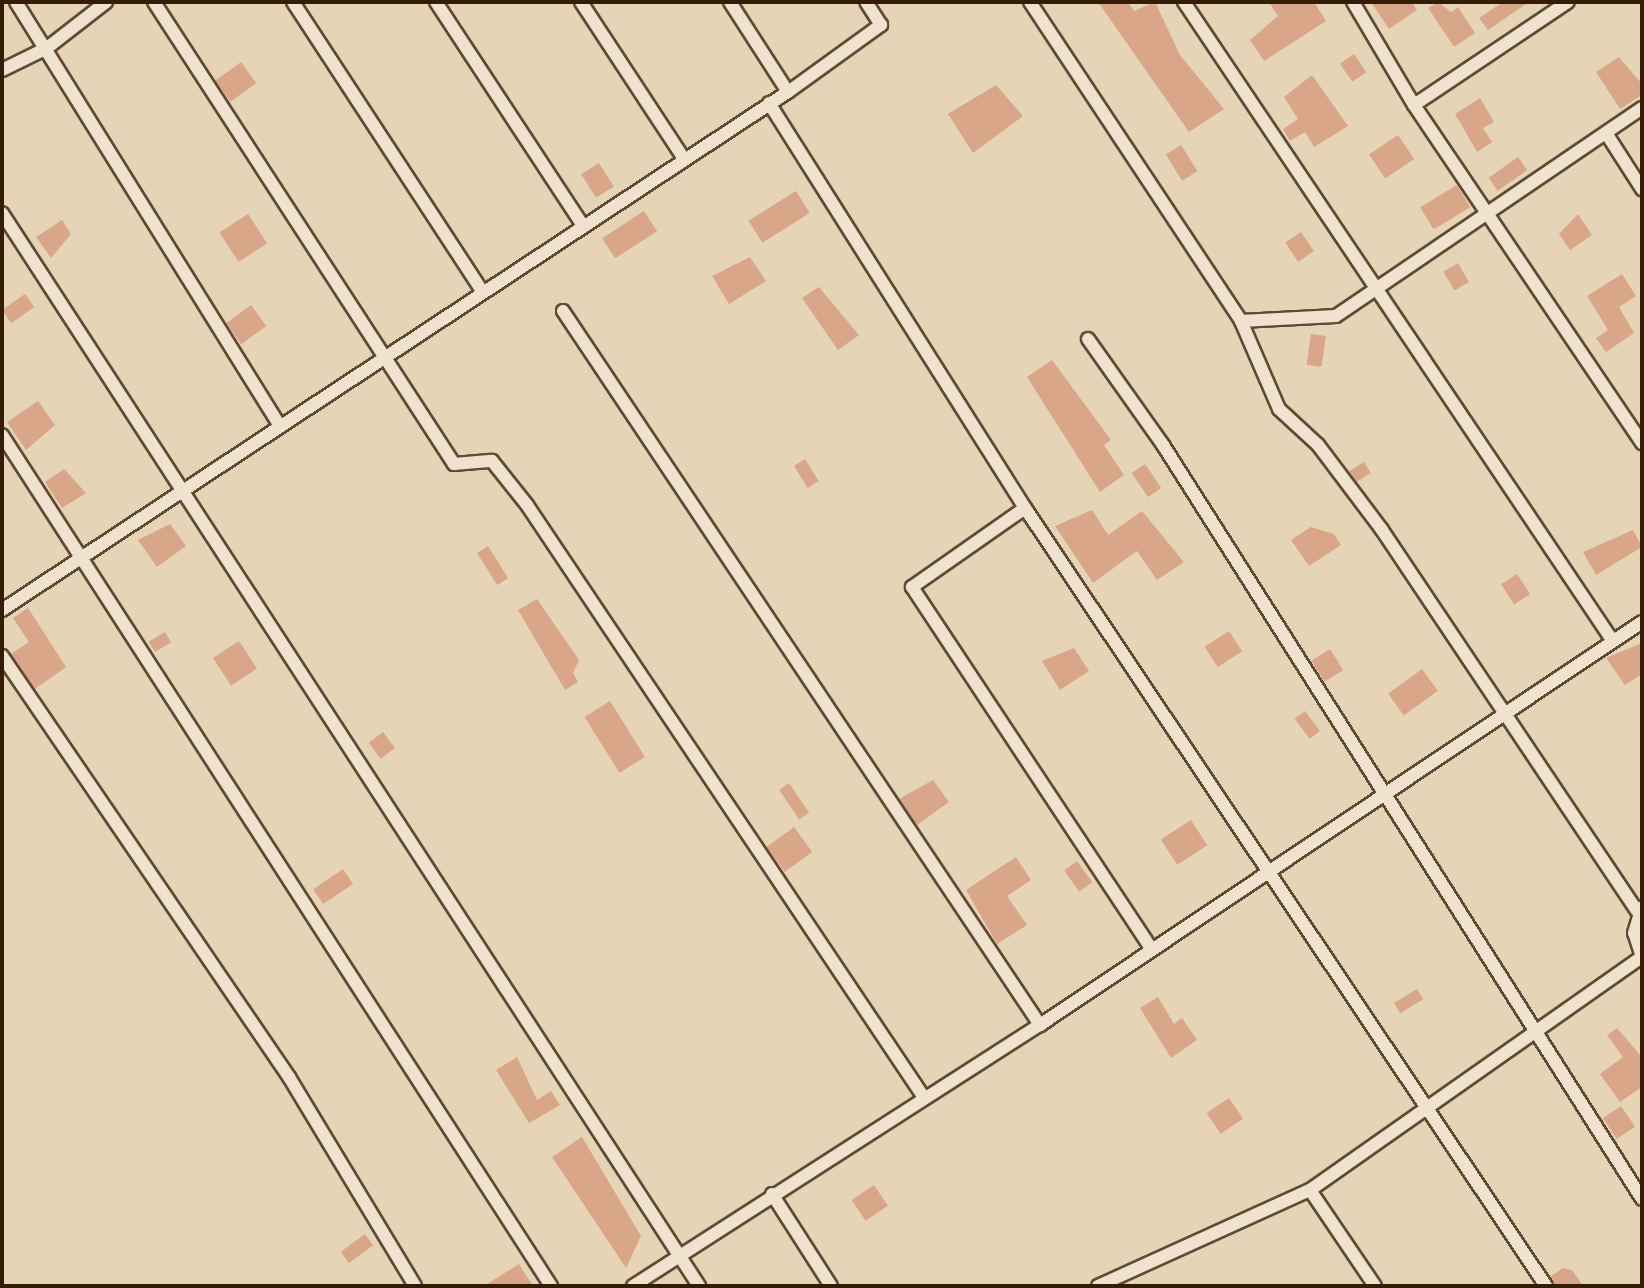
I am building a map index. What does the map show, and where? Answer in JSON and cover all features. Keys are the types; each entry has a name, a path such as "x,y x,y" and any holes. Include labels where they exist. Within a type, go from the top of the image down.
{"street":[{"path":"16,2 280,426"},
{"path":"2,70 47,48 106,2"},
{"path":"154,2 380,356 454,464 492,461 527,505 923,1096"},
{"path":"293,2 482,291"},
{"path":"436,2 582,224"},
{"path":"582,2 683,157"},
{"path":"730,2 789,92"},
{"path":"2,610 183,495 380,356 683,157 789,92 881,25 866,2"},
{"path":"1030,2 1241,321 1279,409 1318,446 1382,530 1504,715 1639,909 1634,933 1642,957 1310,1190 1098,1286"},
{"path":"1184,2 1374,290 1612,640"},
{"path":"1353,2 1414,105 1642,443"},
{"path":"1414,105 1568,2"},
{"path":"769,103 1025,508 1546,1286"},
{"path":"1241,321 1336,316 1642,108"},
{"path":"1606,133 1642,189"},
{"path":"2,213 699,1286"},
{"path":"563,311 1040,1025"},
{"path":"1088,339 1163,445 1382,793 1539,1028 1546,1052 1642,1199"},
{"path":"2,435 79,561 355,974 551,1286"},
{"path":"1025,508 912,587 1151,948"},
{"path":"634,1286 923,1096 1040,1025 1382,793 1642,622"},
{"path":"2,656 289,1077 415,1286"},
{"path":"1310,1190 1374,1286"},
{"path":"772,1194 831,1286"}],"building":[{"path":"1098,2 1128,2 1134,11 1155,2 1180,55 1224,109 1189,132"},
{"path":"1269,2 1314,2 1326,21 1264,61 1250,40 1278,16"},
{"path":"1371,2 1412,2 1417,10 1389,29"},
{"path":"1438,2 1451,12 1458,7 1475,33 1454,47 1428,8"},
{"path":"1503,2 1529,2 1488,30 1479,18"},
{"path":"1354,54 1366,72 1352,82 1340,64"},
{"path":"1619,57 1642,84 1642,95 1620,109 1596,72"},
{"path":"241,62 256,83 230,102 215,81"},
{"path":"1312,75 1348,126 1314,147 1305,132 1290,141 1283,129 1298,119 1284,97"},
{"path":"996,85 1023,116 973,153 948,114"},
{"path":"1480,98 1494,122 1483,128 1492,142 1477,152 1455,114"},
{"path":"1398,135 1414,159 1385,179 1369,155"},
{"path":"1181,145 1197,171 1182,181 1166,155"},
{"path":"1518,157 1527,170 1498,191 1489,178"},
{"path":"599,163 614,187 596,198 581,174"},
{"path":"1457,185 1470,207 1434,229 1420,207"},
{"path":"796,191 810,213 762,243 749,221"},
{"path":"644,211 657,231 615,258 602,238"},
{"path":"248,214 267,243 239,262 219,233"},
{"path":"1578,214 1592,235 1570,250 1559,234"},
{"path":"62,220 71,234 51,258 36,237"},
{"path":"1301,232 1314,251 1298,262 1285,243"},
{"path":"750,257 766,281 729,304 712,276"},
{"path":"1458,263 1469,282 1454,291 1443,272"},
{"path":"1622,274 1636,296 1619,307 1634,333 1606,352 1596,338 1608,330 1587,296"},
{"path":"819,287 859,335 838,350 802,298"},
{"path":"25,294 34,307 11,323 2,310"},
{"path":"251,305 266,326 241,344 226,323"},
{"path":"1311,334 1326,336 1322,367 1307,365"},
{"path":"1052,360 1111,440 1104,445 1124,475 1100,492 1027,377"},
{"path":"38,401 55,425 26,450 7,422"},
{"path":"805,459 819,481 808,488 794,466"},
{"path":"1364,462 1371,473 1356,482 1350,471"},
{"path":"1145,464 1161,488 1148,497 1132,473"},
{"path":"64,469 86,493 62,508 45,482"},
{"path":"1092,510 1108,535 1142,511 1184,562 1157,580 1137,551 1093,583 1055,526"},
{"path":"170,524 186,546 157,567 138,540"},
{"path":"1311,527 1334,534 1341,545 1309,566 1291,540"},
{"path":"1633,530 1642,547 1596,575 1583,552"},
{"path":"488,546 508,578 497,585 477,553"},
{"path":"1517,574 1530,594 1514,604 1501,584"},
{"path":"537,599 579,660 573,673 578,682 565,690 518,610"},
{"path":"28,608 66,667 35,689 11,654 29,642 13,618"},
{"path":"1229,631 1242,651 1218,667 1205,647"},
{"path":"165,632 171,642 155,652 149,642"},
{"path":"239,641 257,669 231,686 213,658"},
{"path":"1642,643 1642,674 1625,685 1606,658"},
{"path":"1074,648 1089,671 1060,690 1042,661"},
{"path":"1330,649 1343,670 1325,682 1311,661"},
{"path":"1422,669 1438,691 1404,716 1388,694"},
{"path":"610,701 645,757 620,773 585,717"},
{"path":"1305,711 1320,731 1310,739 1295,719"},
{"path":"383,732 395,748 381,759 369,743"},
{"path":"933,780 949,802 917,825 899,799"},
{"path":"789,783 809,813 799,820 779,790"},
{"path":"1191,820 1207,845 1177,865 1161,840"},
{"path":"794,827 812,852 785,872 766,847"},
{"path":"1016,857 1031,880 1007,896 1027,925 997,944 966,890"},
{"path":"1077,861 1092,882 1079,891 1064,870"},
{"path":"343,869 353,884 323,904 313,889"},
{"path":"1417,989 1423,999 1400,1013 1394,1003"},
{"path":"1158,997 1174,1024 1182,1018 1197,1040 1171,1058 1140,1008"},
{"path":"1617,1028 1642,1057 1642,1087 1620,1102 1600,1074 1623,1057 1607,1035"},
{"path":"517,1057 537,1100 551,1091 560,1105 529,1123 496,1070"},
{"path":"1229,1098 1243,1119 1221,1134 1207,1113"},
{"path":"1621,1106 1635,1127 1617,1139 1603,1118"},
{"path":"582,1137 641,1236 626,1268 552,1157"},
{"path":"874,1185 888,1206 866,1221 852,1200"},
{"path":"365,1234 373,1245 349,1263 341,1252"},
{"path":"519,1264 533,1286 484,1286"},
{"path":"1563,1268 1572,1270 1583,1286 1555,1286 1550,1277"}]}
